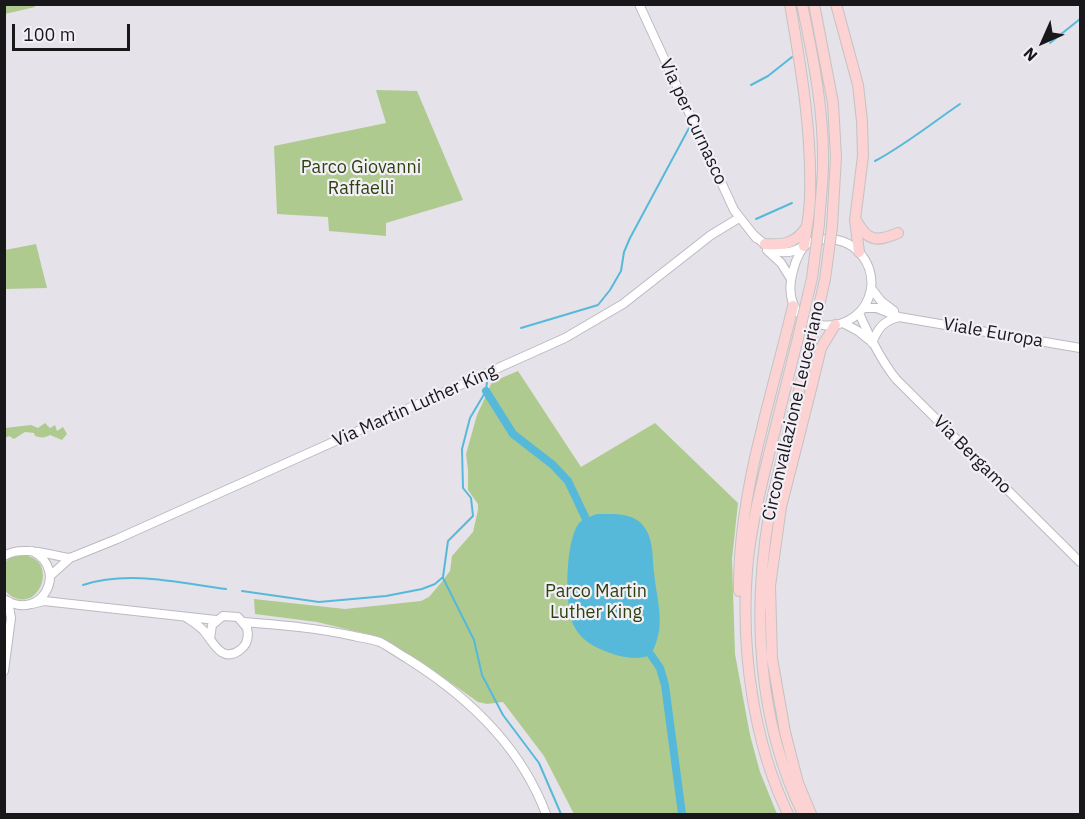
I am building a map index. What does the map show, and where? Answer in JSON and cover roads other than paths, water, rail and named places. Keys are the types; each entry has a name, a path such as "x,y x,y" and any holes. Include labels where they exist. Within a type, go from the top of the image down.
{"highway":[{"path":"790,4 802,69 807,115 810,195 804,246"},
{"name":"Circonvallazione Leuceriano","path":"788,814 773,776 755,708 748,668 745,617 755,510 812,278 819,224 823,164 821,118 802,4"},
{"name":"Circonvallazione Leuceriano","path":"803,814 781,758 774,730 762,668 759,598 769,513 825,279 832,226 836,157 833,103 814,4"},
{"path":"836,4 858,85 862,121 864,156 855,220 859,252"},
{"path":"855,220 863,233 871,238 884,238 898,234"},
{"path":"765,244 791,243 806,227"},
{"path":"748,668 740,646 739,567 744,511 793,306"},
{"path":"811,814 798,783 784,732 772,658 771,586 782,507 821,348 839,324"}],"street":[{"name":"Via per Curnasco","path":"639,4 739,218 781,263 791,280"},
{"name":"Via Martin Luther King","path":"50,576 70,558 565,338 623,304 711,236 739,218"},
{"name":"Via per Curnasco","path":"754,235 775,250 787,252 804,246"},
{"path":"821,239 833,239 847,243 859,252 870,271 871,288 861,310 839,324 822,325 799,314 790,300 791,280 797,258 804,246 821,239"},
{"name":"Viale Europa","path":"871,288 881,301 902,317"},
{"name":"Viale Europa","path":"861,310 876,308 902,317 1080,348"},
{"name":"Via Bergamo","path":"861,310 872,342 896,379 1080,562"},
{"path":"872,342 877,330 884,323 902,317"},
{"name":"Via Bergamo","path":"839,324 858,331 872,342"},
{"path":"4,556 18,550 70,558"},
{"path":"11,618 43,596 48,586 50,576 48,567 43,559 32,551"},
{"path":"48,586 59,599 67,604"},
{"path":"6,600 14,604 44,602 216,620"},
{"path":"4,671 11,618 6,600"},
{"path":"184,616 196,623 220,652 235,653 242,649 247,641 247,628 238,617 223,616 212,625 210,639"},
{"path":"244,622 304,627 380,642 417,665 465,700 497,733 522,766 546,814"}],"water":[{"path":"597,514 632,517 642,524 649,535 660,614 659,633 651,655 630,658 605,651 585,640 574,626 568,589 571,542 580,522"}],"waterway":[{"path":"1050,43 1080,19"},
{"path":"751,85 768,76 792,57"},
{"path":"875,161 960,104"},
{"path":"521,328 598,305 621,271 624,252 630,238 689,128"},
{"path":"756,219 792,203"},
{"path":"242,591 319,602 386,596 435,584 443,577 448,541 473,516 471,498 463,488 462,449 470,418 486,391 487,382"},
{"path":"486,391 513,434 553,465 568,481 586,519"},
{"path":"83,585 118,578 136,578 226,589"},
{"path":"443,578 474,640 482,675 503,715 539,763 561,814"},
{"path":"651,655 660,668 665,685 682,814"}],"park label":[{"name":"Parco Giovanni Raffaelli","path":"361,178"},
{"name":"Parco Martin Luther King","path":"596,602"}]}
